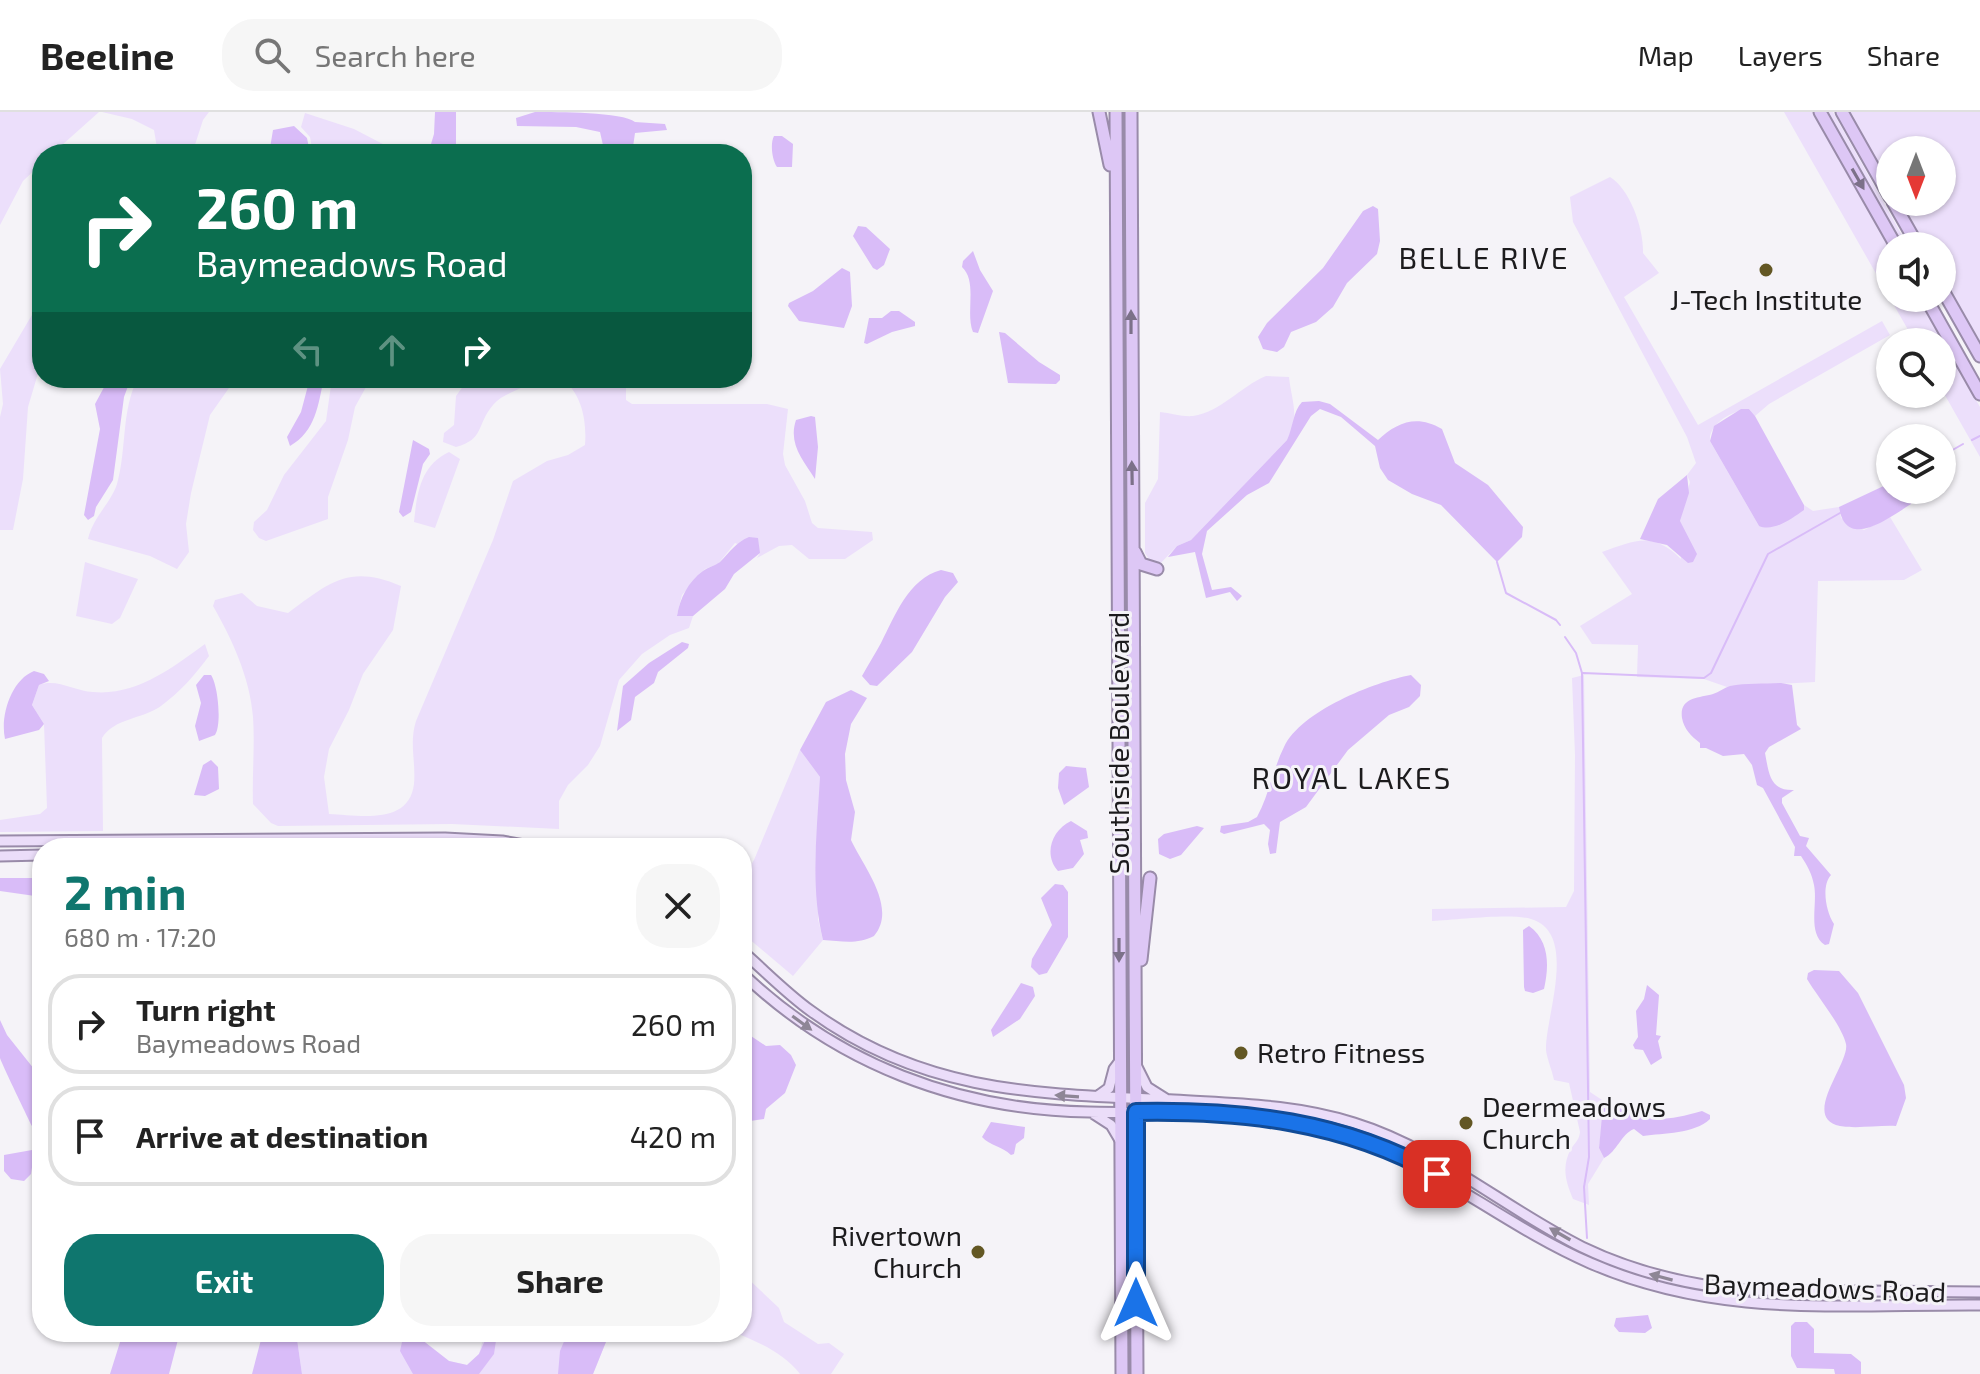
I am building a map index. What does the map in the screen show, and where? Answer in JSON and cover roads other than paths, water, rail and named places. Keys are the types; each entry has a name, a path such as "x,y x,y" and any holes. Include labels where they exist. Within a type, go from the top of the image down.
{"highway":[{"path":"1099,112 1108,151 1116,233"},
{"name":"Southside Boulevard","path":"1116,112 1122,1374"},
{"name":"Southside Boulevard","path":"1131,112 1137,1374"},
{"path":"1820,112 1888,232"},
{"path":"1842,112 1876,173"},
{"path":"1934,312 1980,394"},
{"path":"1955,312 1980,356"},
{"path":"1133,546 1141,564 1157,569"},
{"path":"1135,1024 1150,878"}],"main road":[{"path":"0,841 32,841"},
{"path":"0,856 32,855"},
{"name":"Baymeadows Road","path":"752,960 811,1011 861,1042 909,1064 980,1085 1031,1093 1246,1103 1296,1109 1353,1123 1424,1152 1580,1245 1634,1269 1675,1280 1745,1290 1980,1292"},
{"name":"Baymeadows Road","path":"752,981 826,1039 902,1078 976,1100 1029,1108 1090,1112 1237,1115 1294,1121 1349,1135 1419,1164 1566,1252 1627,1279 1673,1293 1746,1303 1980,1305"},
{"path":"1093,1098 1109,1089 1114,1069 1120,1061"},
{"path":"1136,1064 1147,1087 1169,1100"},
{"path":"1294,1121 1296,1109"},
{"path":"1090,1112 1111,1125 1121,1142"},
{"path":"1349,1135 1353,1123"},
{"path":"1419,1164 1424,1152"},
{"path":"1529,1231 1536,1220"}],"waterway":[{"path":"1972,440 1980,436"},
{"path":"1956,448 1963,444"},
{"path":"1583,673 1704,678 1711,673 1768,554 1840,513"},
{"path":"1497,562 1506,593 1560,625"},
{"path":"1565,637 1576,653 1582,673 1589,1157 1584,1187 1587,1238"}],"place":[{"name":"J-Tech Institute","path":"1766,270"},
{"name":"Retro Fitness","path":"1241,1053"},
{"name":"Deermeadows Church","path":"1466,1123"},
{"name":"Rivertown Church","path":"978,1252"}],"district":[{"name":"BELLE RIVE","path":"1484,259"},
{"name":"ROYAL LAKES","path":"1352,779"}]}
